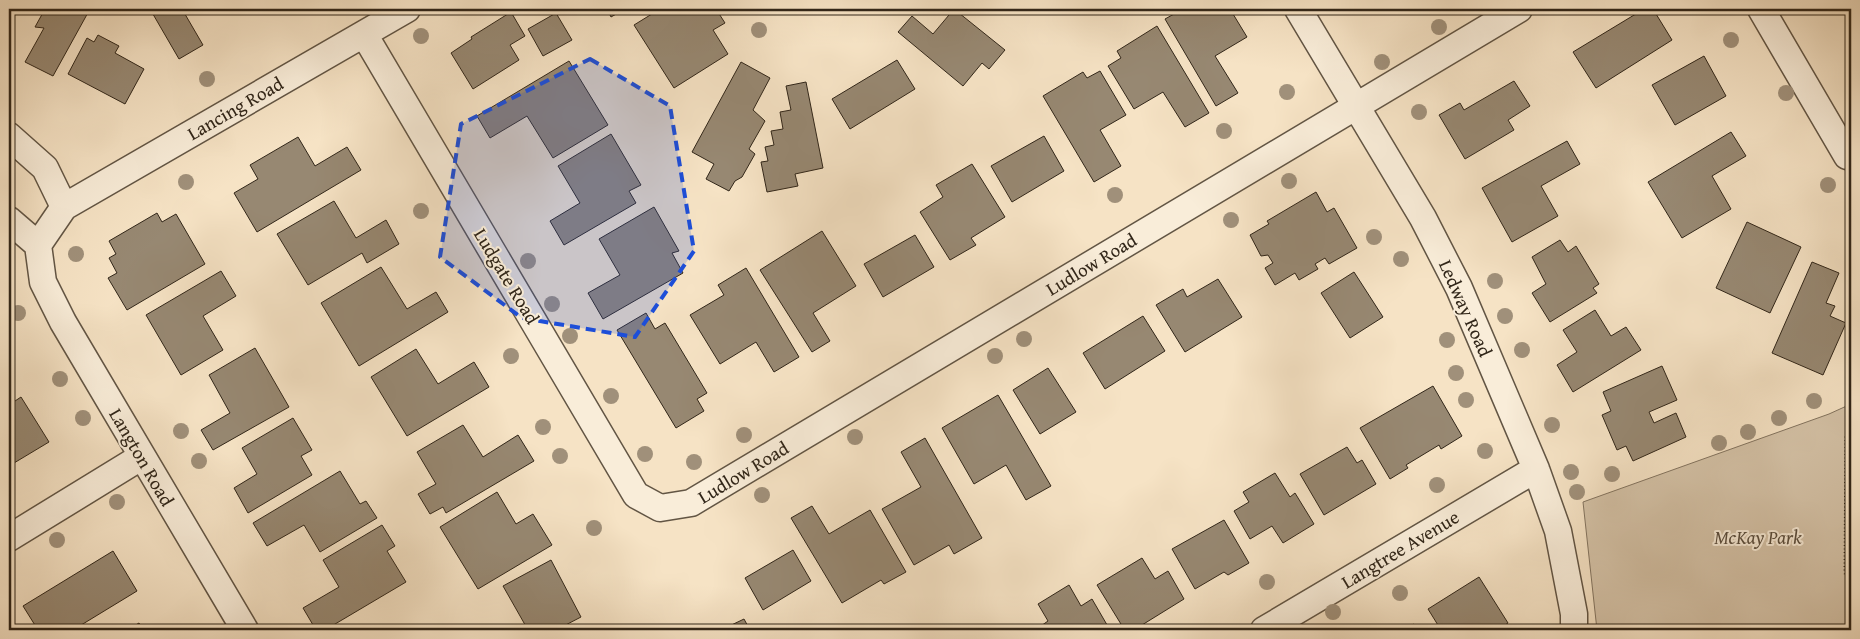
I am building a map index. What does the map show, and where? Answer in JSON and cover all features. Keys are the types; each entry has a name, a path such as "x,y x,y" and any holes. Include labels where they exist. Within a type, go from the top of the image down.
{"street":[{"name":"Lancing Road","path":"38,245 64,207 407,9"},
{"name":"Ledway Road","path":"1298,9 1423,218 1459,288 1536,468 1558,531 1574,614 1574,630"},
{"name":"Ludlow Road","path":"660,508 691,503 1519,9"},
{"path":"1761,9 1847,156"},
{"name":"Ludgate Road","path":"364,34 636,495 660,508"},
{"path":"9,136 45,168 64,207"},
{"path":"9,220 38,245"},
{"name":"Langton Road","path":"38,245 43,282 63,322 245,630"},
{"path":"9,538 142,457"},
{"name":"Langtree Avenue","path":"1264,630 1536,468"}],"path":[{"path":"1851,433 1846,435 1845,563 1845,573 1851,589"}],"highlighted area":[{"path":"590,59 670,106 694,251 635,337 522,318 440,257 461,124"}],"green space":[{"name":"McKay Park","path":"1851,404 1851,630 1597,630 1583,502 1829,414"}],"building":[{"path":"45,9 90,9 53,76 25,62 44,28 35,27"},
{"path":"150,9 182,9 203,45 179,59"},
{"path":"607,9 625,9 611,17"},
{"path":"660,9 716,9 725,23 713,30 728,54 674,88 634,25"},
{"path":"954,9 1005,50 989,69 982,63 963,86 898,32 912,16 933,34"},
{"path":"1112,9 1123,9 1115,14"},
{"path":"1183,9 1230,9 1247,37 1215,56 1238,93 1216,106 1165,19"},
{"path":"1644,9 1653,9 1672,40 1596,88 1573,52"},
{"path":"1843,9 1851,9 1851,22"},
{"path":"511,12 525,36 510,45 519,60 473,89 451,53 472,39 471,37"},
{"path":"556,13 572,40 543,56 528,29"},
{"path":"1157,26 1209,113 1185,127 1163,92 1134,109 1108,66 1121,58 1117,51"},
{"path":"98,35 119,46 115,53 144,69 125,104 68,74 87,38 94,42"},
{"path":"1704,56 1726,96 1675,125 1652,85"},
{"path":"897,60 915,89 850,129 832,99"},
{"path":"569,61 608,125 553,158 527,116 490,138 477,116"},
{"path":"741,62 770,78 753,110 765,121 749,149 755,154 742,177 735,181 729,191 706,179 714,164 692,152"},
{"path":"1100,71 1126,115 1100,130 1121,166 1094,182 1043,96 1083,72 1087,78"},
{"path":"1514,81 1530,106 1508,120 1514,130 1465,159 1439,115 1460,103 1464,110"},
{"path":"806,82 823,168 795,174 798,186 767,192 761,162 768,161 765,147 774,145 771,131 783,129 780,112 791,110 786,86"},
{"path":"1731,132 1746,156 1712,176 1731,209 1682,238 1648,182"},
{"path":"611,134 641,185 629,191 636,203 564,245 550,221 580,203 558,166"},
{"path":"1044,136 1064,171 1012,202 991,166"},
{"path":"298,137 315,166 347,147 361,170 257,232 234,193 258,179 250,165"},
{"path":"1567,141 1580,164 1541,186 1558,216 1512,242 1482,188"},
{"path":"972,164 1005,217 971,238 976,245 950,260 920,212 943,197 936,185"},
{"path":"1316,192 1327,212 1334,208 1357,248 1329,264 1325,258 1315,264 1318,269 1299,280 1295,273 1275,285 1265,268 1273,263 1268,255 1261,256 1250,235 1269,224 1267,221"},
{"path":"334,201 356,238 386,220 399,244 367,263 362,253 308,285 277,234"},
{"path":"654,207 679,251 672,253 683,273 603,319 588,293 620,275 599,239"},
{"path":"157,213 162,222 176,214 205,264 127,310 108,278 117,273 109,258 116,254 109,241"},
{"path":"1747,222 1801,247 1770,313 1716,288"},
{"path":"822,231 856,286 813,313 830,341 812,352 760,270"},
{"path":"915,235 934,267 883,297 864,264"},
{"path":"1560,240 1568,252 1576,246 1599,284 1593,288 1597,293 1550,322 1532,293 1546,284 1532,257"},
{"path":"1812,262 1839,273 1826,303 1835,306 1830,316 1846,323 1823,375 1772,353"},
{"path":"381,267 407,309 436,292 448,312 359,366 321,303"},
{"path":"746,268 799,357 774,372 756,342 720,364 690,315 724,295 718,285"},
{"path":"221,271 236,296 203,316 223,350 181,375 146,315"},
{"path":"1354,272 1383,317 1350,338 1321,293"},
{"path":"1218,279 1242,317 1185,352 1156,305 1183,289 1187,297"},
{"path":"1595,310 1611,336 1626,327 1641,350 1573,392 1557,365 1577,352 1563,330"},
{"path":"646,313 655,329 665,323 707,393 697,399 704,411 676,428 617,330"},
{"path":"1143,316 1165,351 1105,389 1083,353"},
{"path":"255,348 289,407 213,450 201,430 230,413 209,375"},
{"path":"416,349 438,384 474,362 489,387 407,436 371,377"},
{"path":"1662,366 1677,400 1649,412 1654,423 1676,413 1686,437 1633,461 1626,446 1617,450 1602,415 1611,411 1603,392"},
{"path":"1048,368 1076,412 1040,434 1013,390"},
{"path":"1433,386 1462,436 1441,449 1439,445 1406,465 1408,468 1390,479 1360,428"},
{"path":"998,395 1051,486 1026,500 1006,465 974,484 942,428"},
{"path":"21,397 49,442 9,466 9,405"},
{"path":"293,418 312,450 301,456 312,475 248,513 234,488 257,474 242,448"},
{"path":"463,425 483,457 518,435 534,461 446,513 443,507 430,514 418,494 436,484 417,452"},
{"path":"925,438 982,538 954,554 949,545 914,565 882,509 921,487 901,452"},
{"path":"1347,447 1357,463 1362,460 1376,484 1324,515 1300,474"},
{"path":"340,471 360,504 366,501 377,518 320,552 304,525 267,546 253,523"},
{"path":"1275,473 1290,497 1295,493 1314,524 1283,543 1272,526 1250,539 1234,511 1249,502 1243,492"},
{"path":"497,492 516,524 533,514 552,545 478,589 440,527"},
{"path":"812,506 829,534 870,510 906,572 884,584 881,580 842,603 791,518"},
{"path":"1224,520 1249,563 1228,575 1224,572 1195,589 1172,549"},
{"path":"382,525 395,546 387,551 406,582 325,630 316,630 303,608 339,587 323,560"},
{"path":"793,550 811,581 763,610 745,578"},
{"path":"113,551 137,591 73,630 38,630 23,606"},
{"path":"1142,558 1155,579 1168,571 1184,599 1142,625 1124,629 1097,585"},
{"path":"551,560 581,617 556,630 528,630 503,586"},
{"path":"1479,577 1508,623 1500,630 1441,630 1428,609"},
{"path":"1069,585 1081,606 1092,599 1110,630 1039,630 1038,628 1048,621 1038,604"},
{"path":"744,619 750,630 721,630"},
{"path":"139,623 143,630 127,630"},
{"path":"1414,624 1418,630 1404,630"},
{"path":"592,625 605,630 589,630"}]}
